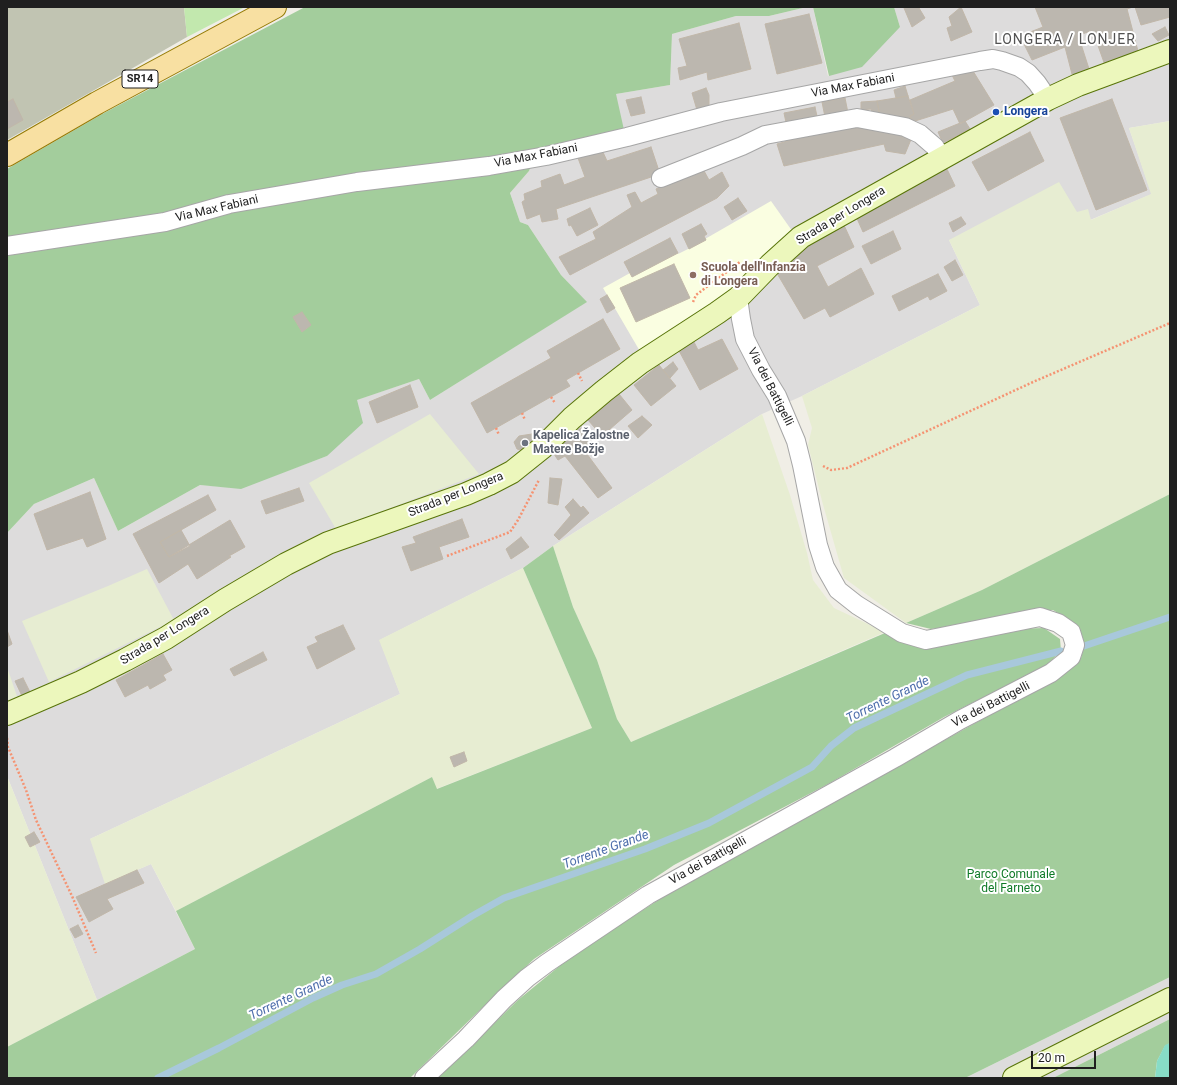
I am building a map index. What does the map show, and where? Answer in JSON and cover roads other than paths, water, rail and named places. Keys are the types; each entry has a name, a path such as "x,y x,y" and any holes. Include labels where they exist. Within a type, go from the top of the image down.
{"main road":[{"name":"SR14","path":"7,155 97,103 275,7"}],"street":[{"name":"Strada per Longera","path":"7,714 81,682 159,642 225,600 286,564 328,543 490,484 512,472 542,448 572,418 640,363 738,298 770,265 801,237 1048,99 1078,85 1170,51"},
{"name":"Via Max Fabiani","path":"7,246 165,222 229,204 357,182 489,166 546,156 721,112 980,61 1002,61 1028,73 1048,99"},
{"path":"661,178 742,146 765,135 857,118 905,127 920,134 935,147 942,158"},
{"name":"Via dei Battigelli","path":"424,1078 466,1039 504,999 527,978 546,963 648,895 960,720 1051,673 1070,657 1075,645 1071,632 1058,623 1040,618 926,640 902,633 857,605 838,590 825,567 818,545 796,441 777,396 761,370 745,339 740,319 738,298"},
{"path":"1014,1078 1170,999"}],"waterway":[{"name":"Torrente Grande","path":"1084,646 1170,617"},
{"name":"Torrente Grande","path":"158,1078 219,1048 313,998 342,985 376,974 504,898 645,849 709,823 812,767 831,746 854,728 967,675 1061,651"}],"place":[{"name":"Longera","path":"996,112"},
{"name":"Scuola dell'Infanzia di Longera","path":"693,275"},
{"name":"Kapelica Žalostne Matere Božje","path":"525,443"}],"district":[{"name":"LONGERA / LONJER","path":"1065,40"}],"park label":[{"name":"Parco Comunale del Farneto","path":"1011,882"}]}
